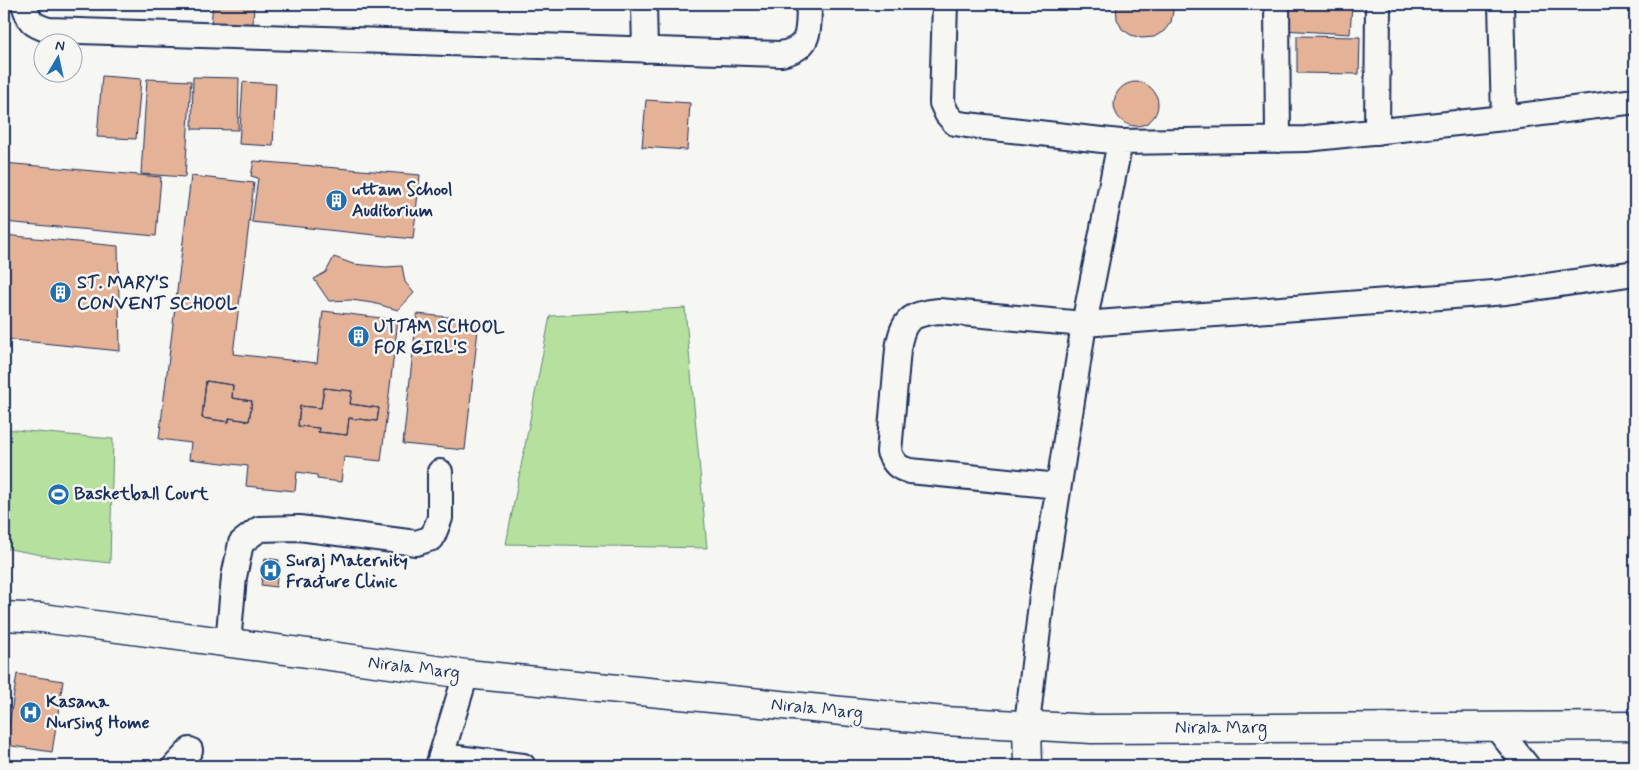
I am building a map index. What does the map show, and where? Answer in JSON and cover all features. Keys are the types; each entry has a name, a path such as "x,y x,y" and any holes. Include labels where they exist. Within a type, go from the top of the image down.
{"street":[{"path":"24,4 28,16 35,26 49,30 781,54 793,52 805,40 809,4"},
{"path":"644,4 645,50"},
{"path":"944,4 942,103 947,114 955,123 983,128 1120,142 1306,139 1504,118 1635,101"},
{"path":"1277,4 1278,140"},
{"path":"1377,132 1378,4"},
{"path":"1501,4 1504,118"},
{"path":"1028,766 1027,724 1043,587 1084,324 1120,142"},
{"path":"1058,486 910,472 899,468 893,462 889,452 898,349 900,334 909,319 920,313 939,311 1084,324 1506,292 1635,273"},
{"path":"228,643 236,564 241,543 259,529 299,528 416,543 432,538 440,518 440,472"},
{"name":"Nirala Marg","path":"4,616 42,618 466,674 944,721 1092,729 1635,726"},
{"path":"466,674 440,761 523,766"},
{"path":"1496,727 1527,766"}],"green space":[{"path":"685,308 707,548 506,544 550,316"},
{"name":"Basketball Court","path":"4,429 113,439 110,563 47,556 4,548"}],"building":[{"path":"48,4 88,4 88,9 48,8"},
{"path":"213,4 254,4 253,26 211,24"},
{"path":"1116,4 1172,4 1171,22 1164,31 1154,37 1142,38 1131,35 1122,29 1117,19"},
{"path":"1285,4 1352,4 1350,34 1283,30"},
{"path":"1297,36 1360,37 1359,74 1297,73"},
{"path":"102,76 141,79 136,139 97,137"},
{"path":"193,77 239,78 238,130 192,129"},
{"path":"147,79 191,81 185,177 141,174"},
{"path":"243,82 276,84 273,146 239,144"},
{"path":"1132,82 1140,82 1152,88 1158,104 1152,120 1140,126 1132,126 1120,120 1114,108 1114,100 1120,88"},
{"path":"646,100 690,103 687,150 642,147"},
{"name":"uttam School Auditorium","path":"254,161 420,175 413,239 252,222 258,178 251,176"},
{"path":"4,163 161,177 156,236 4,222"},
{"name":"UTTAM SCHOOL FOR GIRL'S","path":"191,176 254,183 233,354 317,363 323,311 398,320 381,461 344,457 341,482 317,479 317,475 297,472 295,491 246,486 248,466 189,459 191,443 159,439","holes":["206,381 233,385 232,398 252,401 249,421 229,418 229,422 202,418","324,388 352,391 350,404 379,408 377,421 349,418 347,435 318,432 319,428 298,426 300,406 321,408"]},
{"name":"ST. MARY'S CONVENT SCHOOL","path":"4,235 118,246 120,351 4,339"},
{"path":"334,257 353,264 386,267 402,266 405,282 414,293 398,310 373,303 351,300 329,301 314,279 326,272"},
{"path":"417,314 479,320 465,450 403,444"},
{"path":"206,381 233,385 232,398 252,401 249,421 229,418 229,422 202,418"},
{"path":"324,388 352,391 350,404 379,408 377,421 349,418 347,435 318,432 319,428 298,426 300,406 321,408"},
{"path":"265,558 279,560 276,587 261,585"},
{"path":"17,674 63,681 52,752 6,745"}],"place":[{"name":"uttam School Auditorium","path":"336,200"},
{"name":"ST. MARY'S CONVENT SCHOOL","path":"61,293"},
{"name":"UTTAM SCHOOL FOR GIRL'S","path":"358,337"},
{"name":"Basketball Court","path":"58,494"},
{"name":"Suraj Maternity Fracture Clinic","path":"270,571"},
{"name":"Kasana Nursing Home","path":"30,712"}]}
